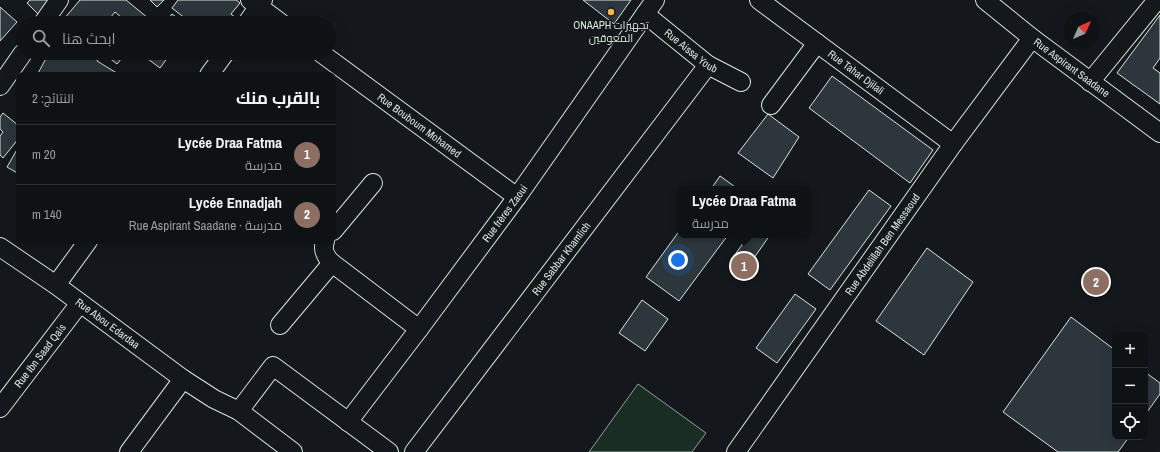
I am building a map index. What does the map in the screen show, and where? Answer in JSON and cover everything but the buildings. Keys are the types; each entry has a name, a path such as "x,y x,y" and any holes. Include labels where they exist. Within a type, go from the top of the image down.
{"street":[{"path":"48,16 59,0"},
{"name":"Rue Tahar Djilali","path":"760,0 953,144"},
{"path":"1090,82 1157,0"},
{"name":"Rue Aspirant Saadane","path":"987,1 1032,38 1160,133"},
{"path":"250,16 257,2 273,16"},
{"name":"Rue Aissa Youb","path":"650,7 708,65 741,82"},
{"name":"Rue frères Zaoui","path":"348,422 517,197 650,7"},
{"name":"Rue Abdelillah Ben Messaoud","path":"736,452 953,144 1032,38"},
{"path":"771,105 816,43"},
{"path":"0,86 18,60"},
{"path":"211,72 220,60"},
{"name":"Rue Bouboum Mohamed","path":"331,60 517,197"},
{"name":"Rue Sabbar Khamlich","path":"414,452 708,65"},
{"path":"336,227 373,182"},
{"path":"56,285 86,244"},
{"path":"324,244 324,253 332,263 419,329"},
{"name":"Rue Abou Edardaa","path":"0,247 56,285 183,379 214,400 239,411 293,452"},
{"path":"280,325 332,263"},
{"name":"Rue Ibn Saad Qais","path":"0,408 80,304"},
{"path":"239,411 273,366 389,452"},
{"path":"129,452 183,379"}],"green space":[{"path":"638,384 706,433 692,452 589,452"}],"place":[{"name":"ONAAPH تجهيزات المعوقين","path":"611,12"},
{"name":"Lycée Draa Fatma","path":"744,266"},
{"name":"Lycée Ennadjah","path":"1096,282"}]}
